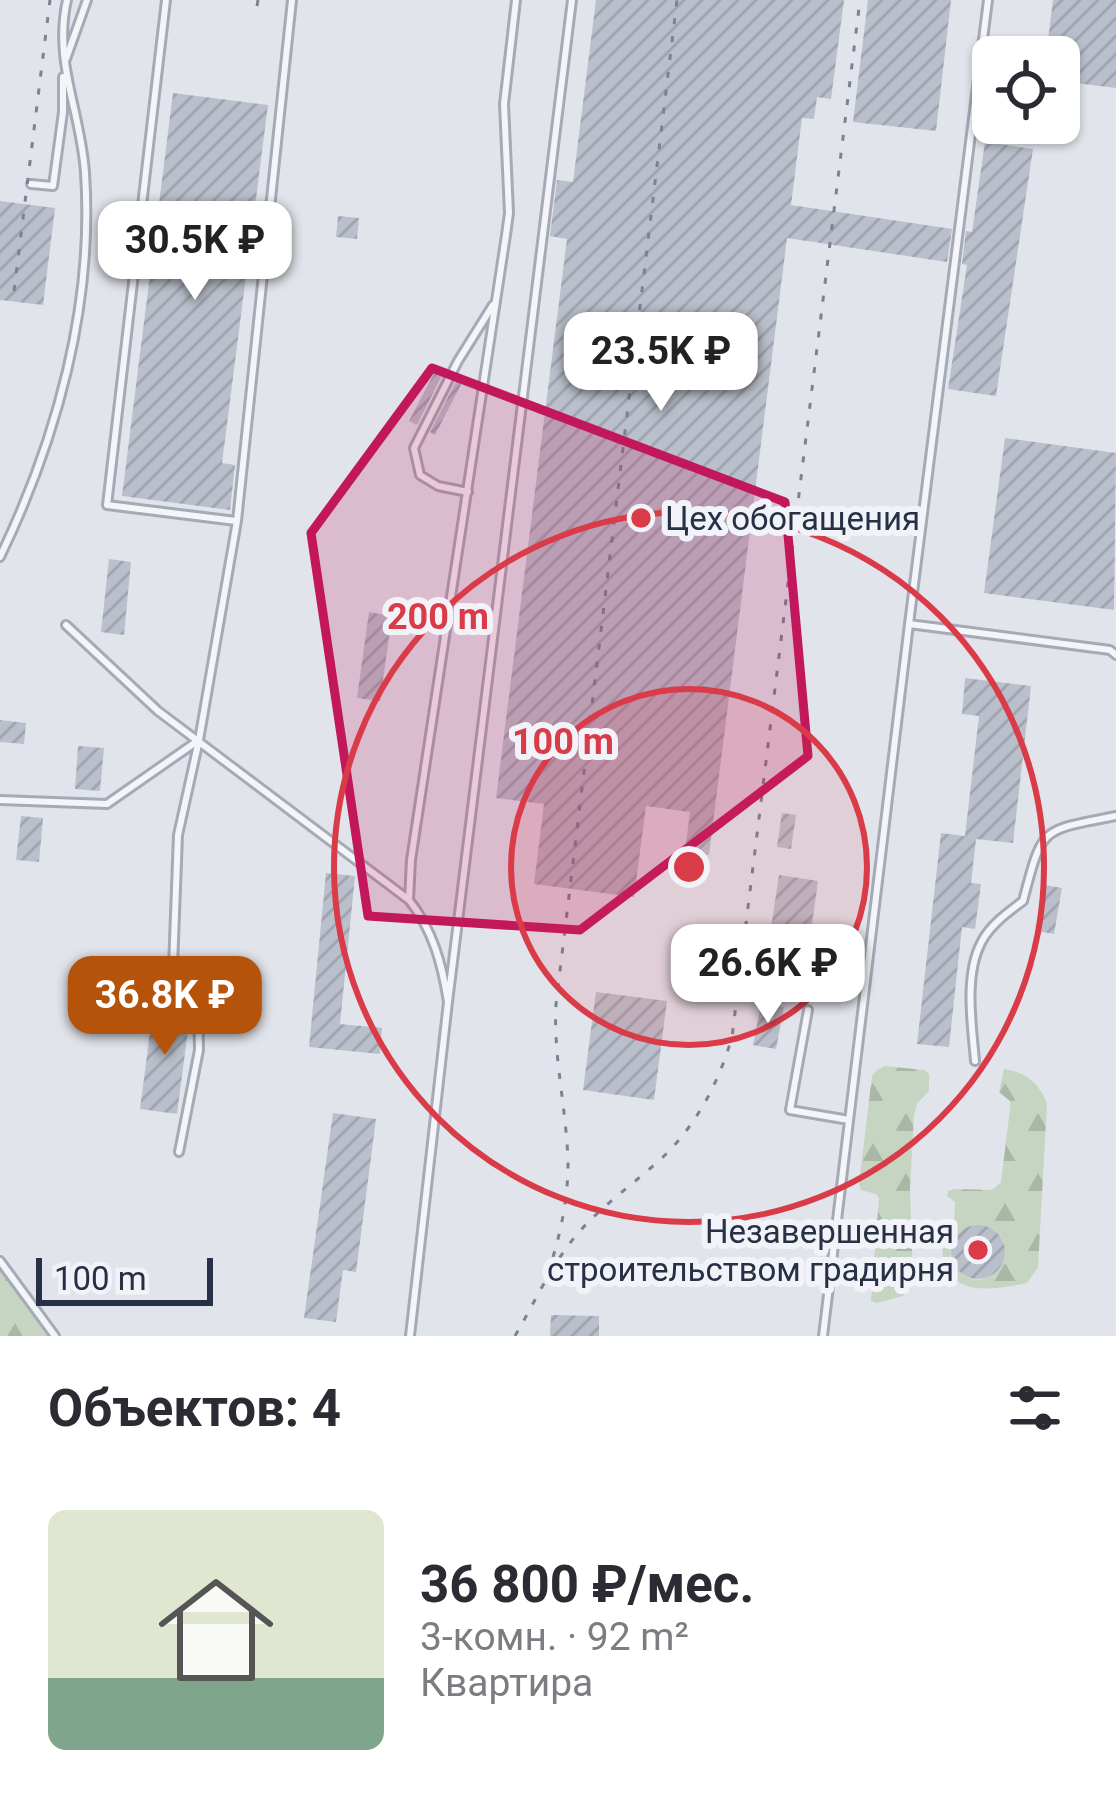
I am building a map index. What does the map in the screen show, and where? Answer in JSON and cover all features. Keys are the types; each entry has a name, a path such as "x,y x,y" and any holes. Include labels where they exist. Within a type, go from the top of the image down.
{"lane":[{"path":"31,184 52,186 63,112 62,23 67,0"},
{"path":"0,557 63,392 84,277 83,142 63,65 87,0"},
{"path":"166,0 107,505 237,521"},
{"path":"179,1152 199,1050 198,1001 173,967 178,835 237,521 292,0"},
{"path":"409,900 411,860 508,213 504,104 516,0"},
{"path":"410,1336 572,0"},
{"path":"824,1336 988,0"},
{"path":"468,492 437,486 420,475 414,448 458,361 495,302"},
{"path":"909,624 1110,650 1116,656"},
{"path":"66,625 158,711 409,900 432,936 448,1002"},
{"path":"0,800 107,804 199,740"},
{"path":"974,1061 972,974 981,941 1023,902 1034,860 1048,835 1057,828 1116,816"},
{"path":"808,1010 790,1110 849,1120"},
{"path":"0,1261 55,1336"}],"highlighted area":[{"path":"432,368 785,502 808,756 580,930 368,916 311,533"}],"green space":[{"path":"885,1066 924,1070 929,1074 929,1091 914,1115 913,1282 903,1296 877,1303 871,1301 879,1198 861,1190 859,1184 872,1076"},
{"path":"1004,1069 1031,1080 1047,1103 1038,1267 1027,1283 970,1287 943,1269 942,1237 954,1226 955,1202 947,1196 954,1189 992,1190 1001,1182 1010,1101 999,1092","holes":["974,1225 1002,1239 1002,1262 984,1279 972,1279 954,1264 953,1244"]},
{"path":"0,1270 50,1336 0,1336"}],"building":[{"name":"Цех обогащения","path":"596,0 844,0 831,99 817,97 814,119 802,118 791,205 952,229 947,262 787,238 709,855 685,852 690,812 646,806 634,897 534,884 544,804 496,798 567,239 550,236 557,180 573,182"},
{"path":"868,0 951,0 936,131 853,122"},
{"path":"1053,0 1116,0 1116,88 1080,84 1080,36 1049,36"},
{"path":"173,93 268,105 222,463 235,465 230,510 122,496"},
{"path":"985,144 1033,149 996,396 948,389 967,265 962,264 966,231 972,232"},
{"path":"0,201 55,208 43,305 0,300"},
{"path":"338,216 359,218 357,239 336,237"},
{"path":"438,366 445,369 417,425 409,421"},
{"path":"459,376 464,379 435,435 430,432"},
{"path":"1005,438 1116,453 1114,610 984,593"},
{"path":"109,559 131,562 124,635 101,632"},
{"path":"369,612 392,616 380,701 357,698"},
{"path":"965,678 1031,686 1013,843 976,839 971,883 981,884 975,929 962,927 949,1047 917,1044 941,833 965,836 979,716 962,714"},
{"path":"0,720 26,723 24,744 0,742"},
{"path":"78,746 104,748 100,791 75,789"},
{"path":"782,813 796,815 791,849 777,847"},
{"path":"21,816 43,818 39,862 16,860"},
{"path":"326,873 355,876 340,1024 382,1028 380,1054 309,1047"},
{"path":"779,875 818,881 805,974 765,968"},
{"path":"1044,885 1062,888 1054,934 1036,931"},
{"path":"596,992 667,1001 654,1100 583,1090"},
{"path":"154,1002 191,1007 177,1114 140,1109"},
{"path":"761,1003 784,1007 776,1049 753,1045"},
{"path":"333,1113 376,1119 356,1272 343,1270 336,1322 304,1318"},
{"name":"Незавершенная строительством градирня","path":"978,1225 997,1233 1005,1252 997,1271 978,1279 959,1271 951,1252 959,1233"},
{"path":"551,1315 599,1316 599,1336 550,1336"}],"railway":[{"path":"14,291 50,0"},
{"path":"257,6 258,0"},
{"path":"553,1257 568,1164 556,1004 677,0"},
{"path":"515,1336 579,1232 686,1131 721,1070 732,1037 860,0"}],"place":[{"name":"Цех обогащения","path":"641,518"},
{"name":"Незавершенная строительством градирня","path":"978,1250"}]}
